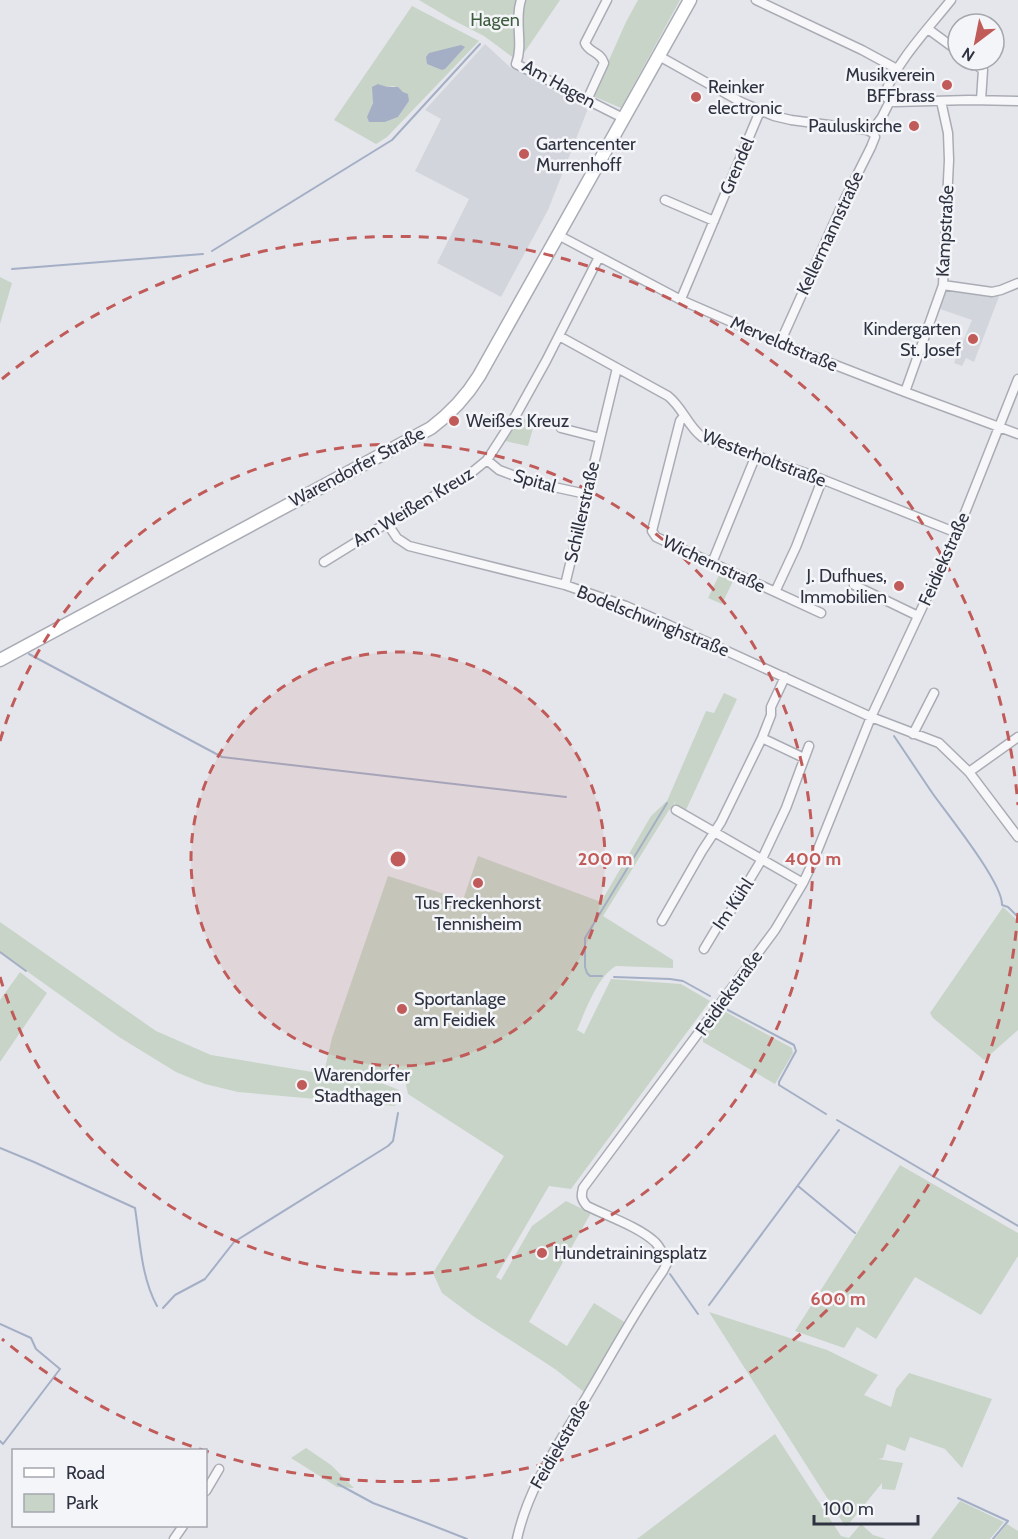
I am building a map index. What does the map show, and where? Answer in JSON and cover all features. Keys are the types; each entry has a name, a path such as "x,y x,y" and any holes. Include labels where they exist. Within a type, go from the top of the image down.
{"main road":[{"name":"Warendorfer Straße","path":"0,660 431,428 447,417 471,388 690,0"}],"street":[{"name":"Am Hagen","path":"521,0 518,10 519,57 516,64 623,118"},
{"path":"587,100 604,63 602,56 586,47 585,43 607,0"},
{"path":"756,0 897,69"},
{"name":"Kellermannstraße","path":"780,343 843,203 871,147 875,137 867,131 882,117 897,69 951,0"},
{"path":"928,29 946,42"},
{"path":"659,56 760,111 791,120 867,131"},
{"path":"981,100 983,72"},
{"path":"887,98 895,102 1018,101"},
{"name":"Kampstraße","path":"905,392 943,285 949,160 948,133 941,100"},
{"name":"Grendel","path":"681,299 760,111"},
{"path":"665,200 714,221"},
{"name":"Merveldtstraße","path":"558,236 681,299 780,343 1018,434"},
{"name":"Am Weißen Kreuz","path":"324,562 465,478 487,460 516,415 599,257"},
{"path":"943,285 992,292 1018,283"},
{"name":"Westerholtstraße","path":"559,336 668,396 677,403 693,430 702,437 756,455 957,533"},
{"name":"Schillerstraße","path":"565,585 617,368"},
{"name":"Feidiekstraße","path":"517,1539 531,1496 548,1462 667,1263 655,1242 642,1233 587,1206 581,1196 583,1188 764,946 803,883 821,844 858,745 957,533 1018,379"},
{"name":"Wichernstraße","path":"684,416 680,421 652,531 656,537 821,613"},
{"name":"Schillerstraße","path":"561,428 600,438"},
{"path":"712,563 756,455"},
{"name":"Spital","path":"487,460 499,470 531,482 586,494"},
{"path":"775,592 796,547 822,480"},
{"name":"Bodelschwinghstraße","path":"387,523 397,538 409,546 565,585 626,606 871,717 939,743 969,772 1018,837"},
{"path":"854,585 918,616"},
{"path":"662,921 721,822 762,738 771,715 771,707 785,677"},
{"path":"913,734 934,693"},
{"path":"969,772 1018,736"},
{"path":"762,738 804,758"},
{"name":"Im Kühl","path":"704,949 716,929 729,915 762,859 786,808 809,746"},
{"name":"Im Kühl","path":"676,810 803,883"},
{"path":"207,1489 219,1469"}],"shaded area":[{"path":"485,44 511,68 589,106 548,210 501,297 437,263 469,199 415,171 441,119 425,110"},
{"name":"Kindergarten St. Josef","path":"945,291 1000,294 974,362 966,358 962,366 954,363 972,320 940,309"}],"green space":[{"name":"Hagen","path":"419,0 517,0 514,11 515,59 484,36"},
{"path":"525,0 560,0 522,56 521,10"},
{"path":"638,0 680,0 621,108 593,96"},
{"path":"412,6 479,41 387,137 376,144 334,120","holes":["378,84 394,86 403,92 409,101 398,117 385,122 370,122 374,94"]},
{"path":"0,277 12,283 0,324"},
{"path":"521,418 535,421 528,446 505,441"},
{"path":"720,573 734,579 722,604 708,598"},
{"path":"724,693 737,699 686,810 675,805 675,800 674,807 669,810 603,916 673,960 673,968 616,966 609,971 598,986 577,1030 584,1034 611,979 681,984 710,1001 571,1189 549,1186 496,1277 501,1280 532,1226 566,1201 591,1213 529,1322 567,1346 594,1303 626,1323 584,1392 555,1369 442,1293 433,1273 504,1156 408,1094 406,1085 411,1072 398,1083 379,1076 325,1068 332,1038 388,876 463,900 478,856 601,902 651,816 667,801 706,711 714,713"},
{"path":"1003,907 1018,921 1018,1030 984,1060 933,1018 930,1013"},
{"path":"0,922 156,1031 211,1055 384,1084 399,1090 395,1106 238,1092 205,1084 176,1072 119,1037 0,952"},
{"path":"20,972 47,993 0,1062 0,1000"},
{"path":"722,1010 792,1048 793,1053 775,1084 703,1042 703,1037"},
{"path":"900,1165 1018,1233 1018,1256 981,1315 915,1277 876,1339 857,1327 844,1348 795,1331"},
{"path":"709,1312 827,1350 878,1375 864,1395 891,1407 896,1389 909,1373 992,1399 962,1468 945,1449 910,1437 905,1451 887,1444 883,1458 878,1459 903,1463 895,1490 882,1489 882,1483 845,1526"},
{"path":"775,1434 841,1536 849,1538 861,1524 873,1535 886,1539 637,1539"},
{"path":"306,1448 331,1465 354,1488 337,1487 291,1458"},
{"path":"960,1501 1004,1522 990,1539 931,1539"},
{"path":"1007,1524 1018,1531 1018,1539 995,1539"}],"water":[{"path":"461,45 465,47 445,69 427,64 426,57 429,53"},
{"path":"378,84 398,87 408,94 409,101 398,117 385,122 369,122 367,117 373,103 372,87"}],"waterway":[{"path":"212,251 392,140 480,44"},
{"path":"12,269 203,254"},
{"path":"29,654 222,757 566,797"},
{"path":"894,736 985,866 994,881 1002,905 1008,907 1018,917"},
{"path":"602,976 590,976 587,973 585,938 667,803"},
{"path":"0,952 26,971"},
{"path":"614,977 683,981 710,996"},
{"path":"726,1009 794,1045 796,1051 779,1085 826,1114"},
{"path":"163,1308 175,1295 205,1279 234,1242 388,1146 393,1141 398,1113"},
{"path":"837,1120 1018,1226"},
{"path":"709,1305 839,1130"},
{"path":"0,1148 135,1208 144,1271 157,1306"},
{"path":"798,1186 855,1233"},
{"path":"670,1274 698,1314"},
{"path":"0,1324 31,1338 36,1349 60,1369 3,1444 0,1441"},
{"path":"338,1484 373,1503 467,1539"},
{"path":"958,1498 1008,1521 993,1539"}],"place":[{"name":"Musikverein BFFbrass","path":"947,85"},
{"name":"Reinker electronic","path":"696,97"},
{"name":"Pauluskirche","path":"914,126"},
{"name":"Gartencenter Murrenhoff","path":"524,154"},
{"name":"Kindergarten St. Josef","path":"973,339"},
{"name":"Weißes Kreuz","path":"454,421"},
{"name":"J. Dufhues, Immobilien","path":"899,586"},
{"name":"Tus Freckenhorst Tennisheim","path":"478,883"},
{"name":"Sportanlage am Feidiek","path":"402,1009"},
{"name":"Warendorfer Stadthagen","path":"302,1085"},
{"name":"Hundetrainingsplatz","path":"542,1253"}]}
